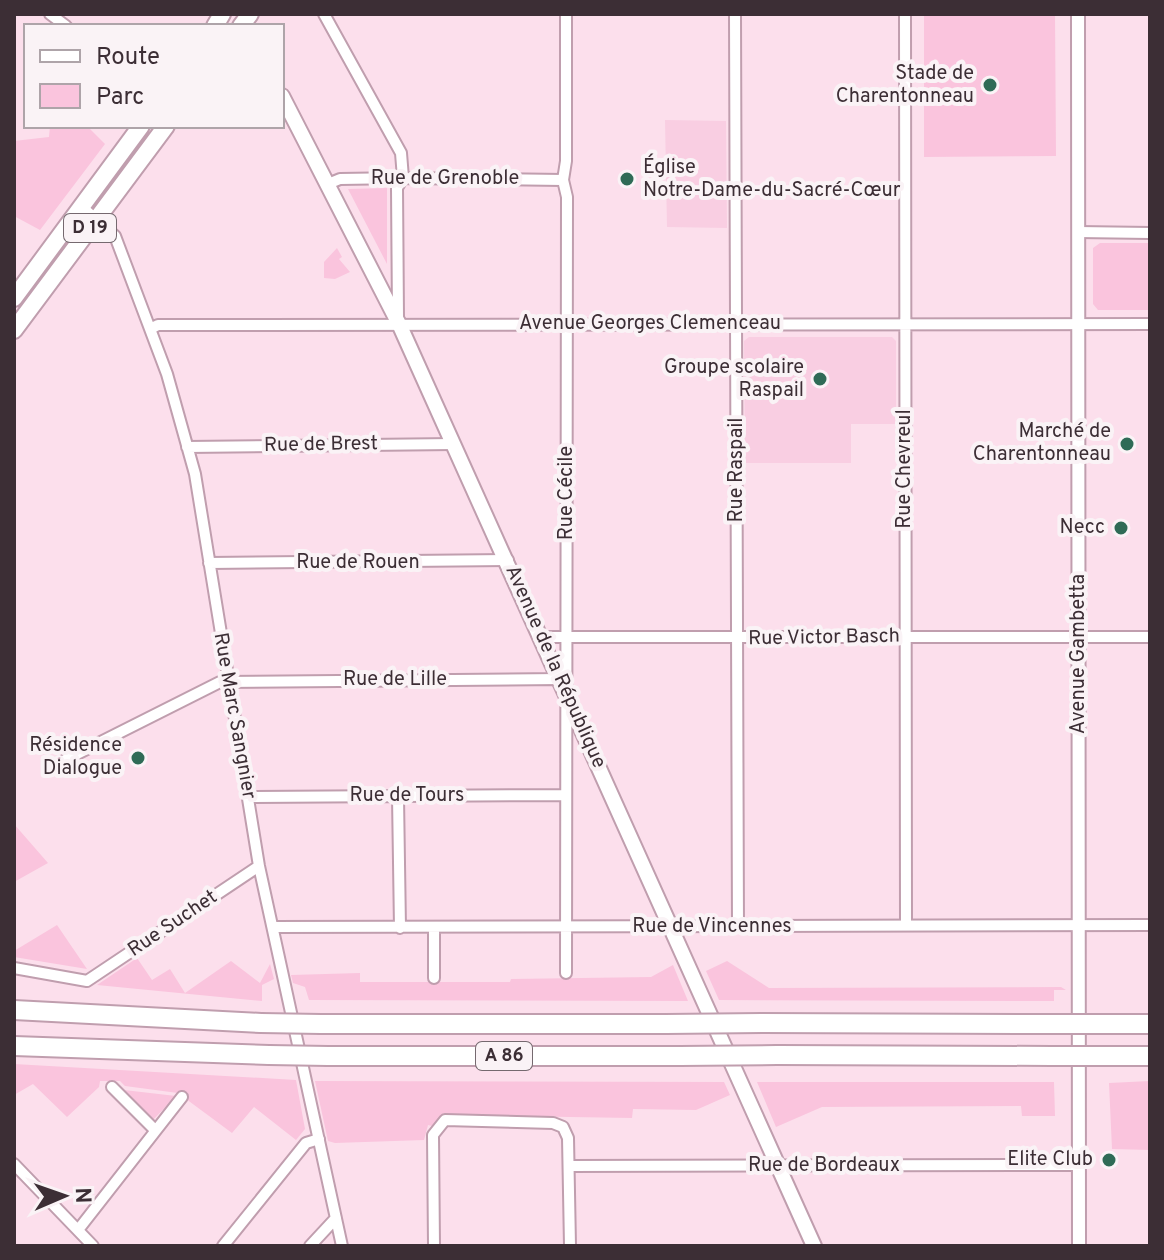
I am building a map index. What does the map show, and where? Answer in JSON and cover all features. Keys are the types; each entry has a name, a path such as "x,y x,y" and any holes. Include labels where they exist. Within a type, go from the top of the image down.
{"highway":[{"path":"14,999 49,1012"},
{"name":"A 86","path":"14,1010 321,1024 1150,1024"},
{"name":"A 86","path":"14,1046 328,1056 1150,1056"}],"main road":[{"name":"Avenue de la République","path":"284,100 400,326 508,560 814,1246"},
{"name":"D 19","path":"14,298 140,128"},
{"name":"D 19","path":"14,330 165,128"}],"street":[{"path":"324,14 401,153 403,178 397,188 396,306 400,326"},
{"name":"Rue Cécile","path":"566,14 566,161 563,180 567,194 566,973"},
{"name":"Rue Raspail","path":"735,14 738,927"},
{"name":"Rue Chevreul","path":"905,14 906,925"},
{"name":"Avenue Gambetta","path":"1078,14 1079,1246"},
{"name":"Rue de Grenoble","path":"328,184 340,179 563,180"},
{"name":"Rue Marc Sangnier","path":"82,207 115,236 150,329 187,447 259,866 342,1246"},
{"path":"1078,232 1150,233"},
{"name":"Avenue Georges Clemenceau","path":"150,329 158,325 1150,324"},
{"name":"Rue de Brest","path":"187,447 454,444"},
{"name":"Rue de Rouen","path":"209,563 508,560"},
{"name":"Rue Victor Basch","path":"542,637 736,640 906,636 1150,637"},
{"name":"Rue de Lille","path":"65,760 212,684 564,685"},
{"name":"Rue de Tours","path":"248,797 566,795"},
{"path":"398,797 400,928"},
{"name":"Rue Suchet","path":"14,968 87,981 259,866"},
{"name":"Rue de Vincennes","path":"273,927 1150,925"},
{"path":"434,928 434,978"},
{"path":"112,1087 155,1130"},
{"path":"78,1230 182,1097"},
{"path":"434,1246 433,1135 445,1120 553,1123 563,1127 568,1138 570,1246"},
{"path":"223,1246 306,1143 319,1139"},
{"path":"14,1164 93,1246"},
{"name":"Rue de Bordeaux","path":"569,1166 1079,1165"},
{"path":"310,1246 336,1218"}],"shaded area":[{"path":"665,120 726,121 727,228 667,227"},
{"name":"Groupe scolaire Raspail","path":"749,337 892,337 896,341 896,424 851,424 851,463 745,463 744,341"}],"green space":[{"name":"Stade de Charentonneau","path":"924,14 1055,14 1056,156 924,157"},
{"path":"50,128 89,128 105,144 40,230 14,216 14,141 49,137"},
{"path":"387,188 387,264 348,189"},
{"path":"1100,243 1150,243 1150,310 1098,310 1093,304 1093,248"},
{"path":"337,248 342,257 339,259 350,272 335,279 324,278 324,262"},
{"path":"14,824 48,863 14,882"},
{"path":"57,925 87,969 14,957 14,951"},
{"path":"137,958 152,980 170,969 185,993 231,961 260,983 270,964 274,979 262,985 262,1001 97,985"},
{"path":"727,961 769,988 1061,987 1066,990 1054,990 1054,1001 719,1000 706,971"},
{"path":"673,965 688,1001 309,1000 305,987 293,983 291,975 360,973 360,982 510,982 511,979 651,977"},
{"path":"14,1064 296,1080 305,1129 296,1140 254,1107 232,1133 178,1093 125,1086 120,1081 100,1081 99,1087 67,1117 33,1084 14,1095"},
{"path":"315,1081 724,1082 730,1095 696,1110 633,1109 632,1118 448,1115 432,1126 428,1125 424,1140 335,1143 328,1141"},
{"path":"1150,1081 1150,1150 1112,1149 1109,1083"},
{"path":"757,1082 1054,1082 1055,1116 1022,1116 1021,1106 822,1107 776,1127"},
{"path":"124,1090 176,1096 153,1120"}],"place":[{"name":"Stade de Charentonneau","path":"990,85"},
{"name":"Église Notre-Dame-du-Sacré-Cœur","path":"627,179"},
{"name":"Groupe scolaire Raspail","path":"820,379"},
{"name":"Marché de Charentonneau","path":"1127,444"},
{"name":"Necc","path":"1121,528"},
{"name":"Résidence Dialogue","path":"138,758"},
{"name":"Elite Club","path":"1109,1160"}]}
